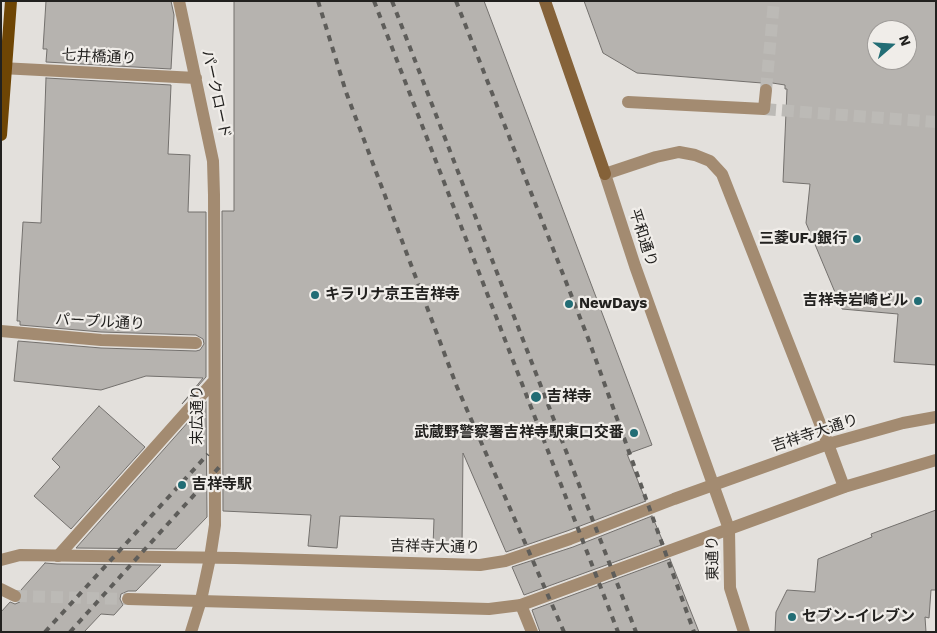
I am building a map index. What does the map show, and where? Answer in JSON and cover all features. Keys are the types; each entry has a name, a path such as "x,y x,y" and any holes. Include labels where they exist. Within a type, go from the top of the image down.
{"main road":[{"path":"1,135 4,68 11,1"},
{"name":"平和通り","path":"545,1 605,174"}],"street":[{"name":"パークロード","path":"179,1 213,161 214,195"},
{"name":"七井橋通り","path":"4,68 196,78"},
{"path":"628,102 764,109 766,90"},
{"path":"605,174 656,157 679,152 702,157 722,174 844,487"},
{"name":"平和通り","path":"605,174 635,266 714,484"},
{"name":"末広通り","path":"190,632 201,600 215,525 214,195"},
{"name":"パープル通り","path":"1,331 101,340 196,343"},
{"path":"58,556 214,382"},
{"name":"吉祥寺大通り","path":"1,560 20,555 480,565 505,561 561,542 714,484 828,444 903,423 936,417"},
{"path":"128,600 201,600 489,609 521,605 844,487 936,460"},
{"name":"東通り","path":"714,484 730,529 730,588 744,632"},
{"path":"1,589 15,596"},
{"path":"521,605 532,632"}],"building":[{"path":"46,1 171,1 174,15 171,69 46,62 47,49 43,49"},
{"path":"234,1 484,1 652,445 627,454 646,501 506,552 463,453 462,546 433,546 434,519 340,516 337,548 308,546 311,515 223,511 222,211 234,211"},
{"path":"584,1 936,1 936,365 894,362 898,314 842,309 806,223 810,184 783,182 787,89 785,89 785,85 637,73 603,53"},
{"path":"46,78 171,85 168,154 190,155 188,212 206,212 206,377 182,404 203,378 146,376 101,390 14,381 18,341 101,348 196,351 200,350 204,344 203,339 196,335 101,332 20,325 20,321 17,321 23,222 41,223"},
{"path":"206,402 207,517 176,549 76,548"},
{"path":"99,406 145,447 71,529 34,496 60,467 52,459"},
{"path":"936,510 936,590 931,590 929,618 925,617 926,632 775,632 776,612 787,590 815,592 818,559 872,537 871,534"},
{"path":"652,516 664,544 524,595 512,567 573,547"},
{"path":"670,559 699,632 540,632 532,610"},
{"path":"45,563 161,565 136,591 128,591 121,594 120,599 123,605 114,615 101,614 84,632 1,632 1,612 10,602 15,604 20,602 23,596 21,590"}],"tunnel":[{"path":"766,90 774,1"},
{"path":"764,109 936,122"},
{"path":"15,596 128,599"}],"railway":[{"path":"318,1 346,92 457,387 564,632"},
{"path":"374,1 618,632"},
{"path":"392,1 636,632"},
{"path":"456,1 588,338 694,632"},
{"path":"45,632 208,454"},
{"path":"70,632 223,463"}],"place":[{"name":"三菱UFJ銀行","path":"857,239"},
{"name":"キラリナ京王吉祥寺","path":"315,295"},
{"name":"吉祥寺岩崎ビル","path":"918,301"},
{"name":"NewDays","path":"569,304"},
{"name":"吉祥寺","path":"536,397"},
{"name":"武蔵野警察署吉祥寺駅東口交番","path":"634,433"},
{"name":"吉祥寺駅","path":"182,485"},
{"name":"セブン-イレブン","path":"792,617"}]}
